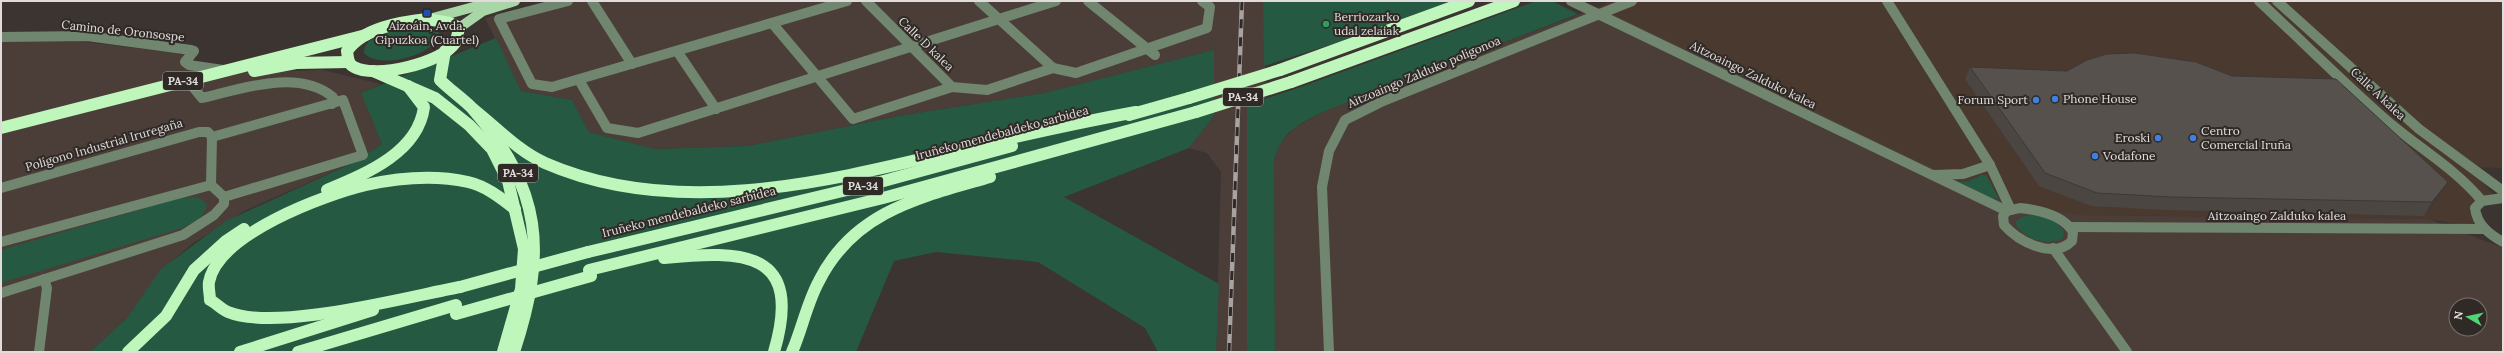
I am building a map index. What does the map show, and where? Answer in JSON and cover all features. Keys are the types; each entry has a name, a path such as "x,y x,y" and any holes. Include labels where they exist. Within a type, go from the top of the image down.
{"highway":[{"name":"Iruñeko mendebaldeko sarbidea","path":"460,287 588,252 880,182 1189,98 1280,70 1469,1"},
{"name":"PA-34","path":"615,264 883,198 1196,112 1291,82 1510,3"},
{"name":"PA-34","path":"1,128 366,35 395,23 427,19 450,23 459,28 455,42 445,51 411,66 373,71"},
{"name":"PA-34","path":"366,35 349,49 346,56 348,62 353,66 373,71 435,98 469,125 492,149 508,181 524,249 521,289 509,339 502,352"},
{"name":"PA-34","path":"445,51 440,80 450,91 473,109 503,147 517,170 530,204 536,249 534,287 514,352"},
{"name":"PA-34","path":"1,136 261,69 296,63 348,62"},
{"path":"128,352 166,316 194,270 226,241 253,223 279,210 368,172 402,147 422,123 424,107 408,86"},
{"path":"473,109 516,145 546,163 590,180 632,189 669,192 712,192 798,182 998,141 1089,119 1136,112"},
{"path":"792,352 819,281 836,252 854,232 875,216 932,195 1066,154 1111,136"},
{"path":"460,287 297,316 255,317 228,312 210,300 209,282 218,262 242,239 285,214 329,196 366,186 406,179 438,179 470,182 499,195 515,209"},
{"path":"298,352 590,273 615,264 705,253 732,254 754,260 770,272 782,290 784,316 774,352"},
{"path":"240,352 332,322 460,287"},
{"path":"325,352 456,309"}],"main road":[{"path":"427,19 496,1"},
{"path":"459,28 484,11 515,1"}],"street":[{"path":"568,1 499,19 532,84 552,87 579,80 847,1"},
{"path":"592,1 632,64"},
{"name":"Calle D kalea","path":"866,1 911,48 952,87"},
{"path":"979,1 1053,68"},
{"path":"579,80 607,128 629,133 638,133 1056,1"},
{"path":"1088,1 1155,55"},
{"path":"772,23 853,119 952,87 987,90 1053,68 1076,72 1147,49 1207,28 1210,7 1202,1"},
{"name":"Aitzoaingo Zalduko kalea","path":"1571,1 1928,175 2009,210"},
{"path":"1599,15 1632,1"},
{"path":"1887,1 1990,164 2009,210"},
{"name":"Calle A kalea","path":"2259,1 2403,133 2461,178 2474,190 2482,201"},
{"name":"Calle A kalea","path":"2277,1 2419,129 2503,191"},
{"name":"Aitzoaingo Zalduko poligonoa","path":"1329,352 1322,187 1329,151 1345,120 1383,101 1599,15"},
{"name":"Camino de Oronsospe","path":"1,37 87,36 194,51 185,62 189,65 224,70"},
{"path":"677,51 716,109"},
{"path":"193,87 202,98 269,85 313,84 327,89 333,97 332,104 343,100 363,155 224,197"},
{"name":"Polígono Industrial Iruregaña","path":"1,188 199,132 208,132 212,137 332,104"},
{"path":"1,293 183,235 214,215 224,204 224,197 211,185 212,137"},
{"name":"Aitzoaingo Zalduko kalea","path":"1928,175 1956,176 1974,173 1990,164"},
{"path":"1,242 211,185"},
{"path":"2503,198 2482,201 2475,208 2475,217 2485,229 2503,242"},
{"path":"2032,208 2046,212 2070,227 2074,234 2073,240 2068,245 2053,248 2029,244 2009,232 2003,221 2003,216 2009,210 2032,208"},
{"name":"Aitzoaingo Zalduko kalea","path":"2070,227 2485,229"},
{"path":"2053,248 2127,352"},
{"path":"39,352 47,288 44,280"}],"shaded area":[{"path":"551,1 1263,1 1266,99 1247,105 1247,352 1216,352 1221,172 1207,153 1189,148 1214,116 1214,50 1044,93 899,116 748,146 655,149 589,132 572,100 521,91 485,18"},
{"path":"1611,1 2503,1 2503,168 2469,167 2496,198 2488,199 2475,217 2485,229 2429,219 2074,215 2032,209 2007,211 1598,7"},
{"path":"1598,7 1997,199 2074,215 2429,219 2503,248 2503,352 1275,352 1274,160 1279,143 1296,127 1325,111"},
{"path":"42,40 85,42 185,54 188,63 224,70 268,72 322,70 381,84 361,93 382,144 353,163 244,211 192,244 161,270 127,318 90,352 1,352 1,42"}],"green space":[{"name":"Berriozarko udal zelaiak","path":"1263,1 1452,1 1342,41 1264,66"},
{"path":"1536,1 1552,1 1578,14 1325,111 1300,124 1287,135 1277,150 1274,160 1275,352 1247,352 1247,105 1298,88"},
{"path":"422,26 435,29 440,35 427,49 417,54 405,58 382,60 372,58 364,53 366,46 378,35 396,29"},
{"path":"496,38 521,91 572,100 589,132 655,149 748,146 899,116 1044,93 1214,50 1214,116 1189,148 1064,197 1219,284 1216,352 1158,352 1145,328 1038,262 936,252 894,261 856,352 90,352 127,318 161,269 226,221 353,163 382,144 361,93"},
{"path":"1981,175 1986,175 1999,199 1990,198 1959,182 1969,181"},
{"path":"180,198 200,198 207,205 206,210 198,220 182,228 1,283 1,250"},
{"path":"2024,216 2041,216 2055,222 2063,230 2063,238 2057,241 2044,242 2031,238 2016,225 2016,221"}],"building":[{"name":"Centro Comercial Iruña","path":"2135,53 2196,62 2232,76 2336,79 2448,182 2432,202 2171,197 2097,193 2045,173 1970,67 2067,71 2087,60 2107,54"}],"railway":[{"path":"1229,352 1242,1"}],"place":[{"name":"Aizoáin, Avda. Gipuzkoa (Cuartel)","path":"427,13"},
{"name":"Berriozarko udal zelaiak","path":"1326,24"},
{"name":"Phone House","path":"2055,99"},
{"name":"Forum Sport","path":"2036,100"},
{"name":"Eroski","path":"2158,138"},
{"name":"Centro Comercial Iruña","path":"2193,138"},
{"name":"Vodafone","path":"2095,156"}]}
